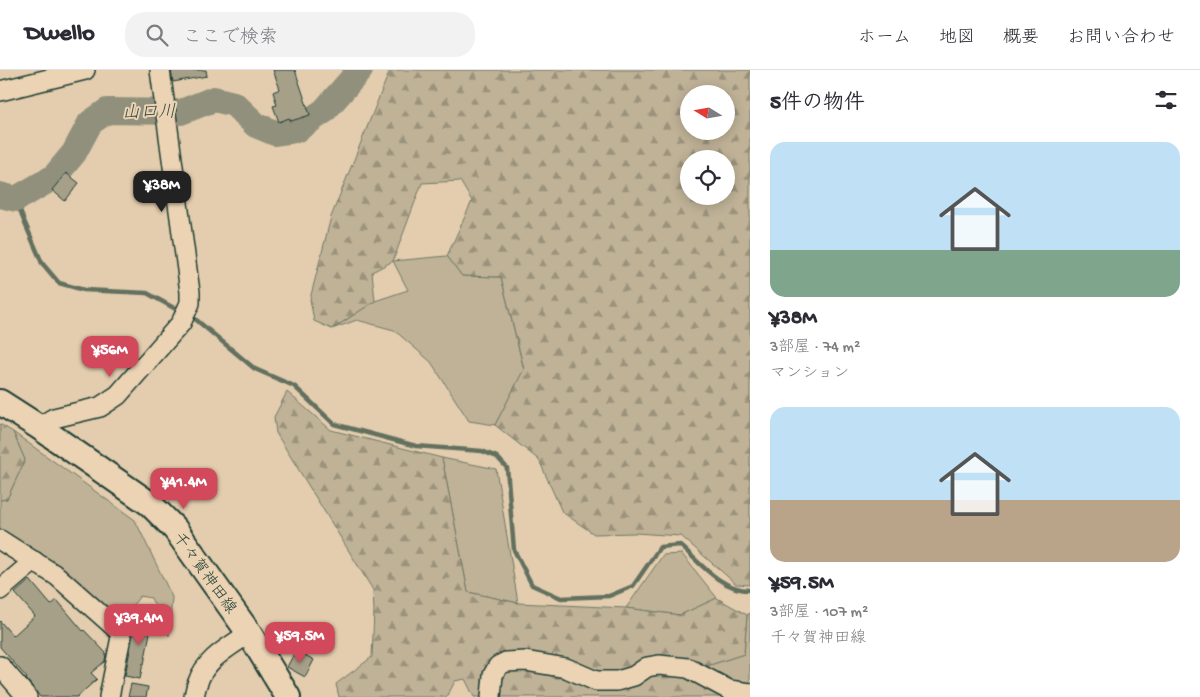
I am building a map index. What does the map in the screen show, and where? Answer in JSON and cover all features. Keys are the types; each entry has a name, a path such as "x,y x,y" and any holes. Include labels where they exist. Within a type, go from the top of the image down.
{"main road":[{"name":"千々賀神田線","path":"0,402 150,504 176,529 249,633 288,697"}],"street":[{"path":"39,427 54,418 100,407 118,395 181,323 190,303 160,70"},
{"path":"0,91 77,71"},
{"path":"0,540 57,576 119,631 121,638 109,697"},
{"path":"0,590 34,561"},
{"path":"194,697 198,681 212,659 249,633"},
{"path":"491,697 493,675 498,666 506,662 525,661 566,668 596,681 617,681 634,676 647,667 659,665 688,668 729,690 750,693"},
{"path":"0,666 27,697"}],"green space":[{"path":"390,70 750,70 750,585 736,584 681,536 635,533 594,534 562,512 539,460 495,425 524,369 501,277 462,276 447,256 472,201 460,181 422,183 393,261 372,272 375,301 332,329 314,321 310,299 331,217"},
{"path":"447,256 462,276 501,277 524,370 495,425 469,421 431,362 394,330 357,320 332,329 375,301 408,290 393,261"},
{"path":"287,392 331,430 442,458 468,592 518,603 626,608 680,615 717,598 747,615 744,654 707,666 750,697 474,697 465,679 455,681 447,697 339,697 336,684 372,657 373,590 276,433 274,417"},
{"path":"0,424 13,432 25,460 7,499 0,500"},
{"path":"13,432 135,520 172,597 169,636 151,598 140,596 119,623 0,534 0,500 7,499 25,460"},
{"path":"442,458 496,469 518,603 468,592"},
{"path":"682,554 717,598 680,615 626,608 663,555"},
{"path":"750,613 750,687 737,687 706,666 744,654 747,615"}],"building":[{"path":"171,70 206,70 207,76 173,82"},
{"path":"273,70 295,70 310,115 291,121 289,118 279,122 273,106 277,105 273,92 280,89"},
{"path":"66,173 79,183 65,201 52,190"},
{"path":"30,580 51,605 57,600 83,631 106,653 105,661 91,673 97,679 77,697 40,697 27,678 0,647 0,621 13,636 35,616 15,593"},
{"path":"137,614 153,617 140,679 125,676"},
{"path":"296,650 314,660 305,677 287,667"},
{"path":"131,684 148,687 146,697 128,697"}],"waterway":[{"name":"山口川","path":"0,195 16,199 54,177 74,153 90,123 107,111 181,112 214,99 234,104 256,125 275,133 296,130 324,111 360,70"},
{"path":"16,199 42,263 59,283 84,290 147,293 181,312"},
{"path":"188,315 255,369 294,386 334,424 416,446 482,451 497,457 507,468 514,550 532,585 561,598 609,596 633,586 660,547 680,545 720,581 739,589 750,590"}]}
